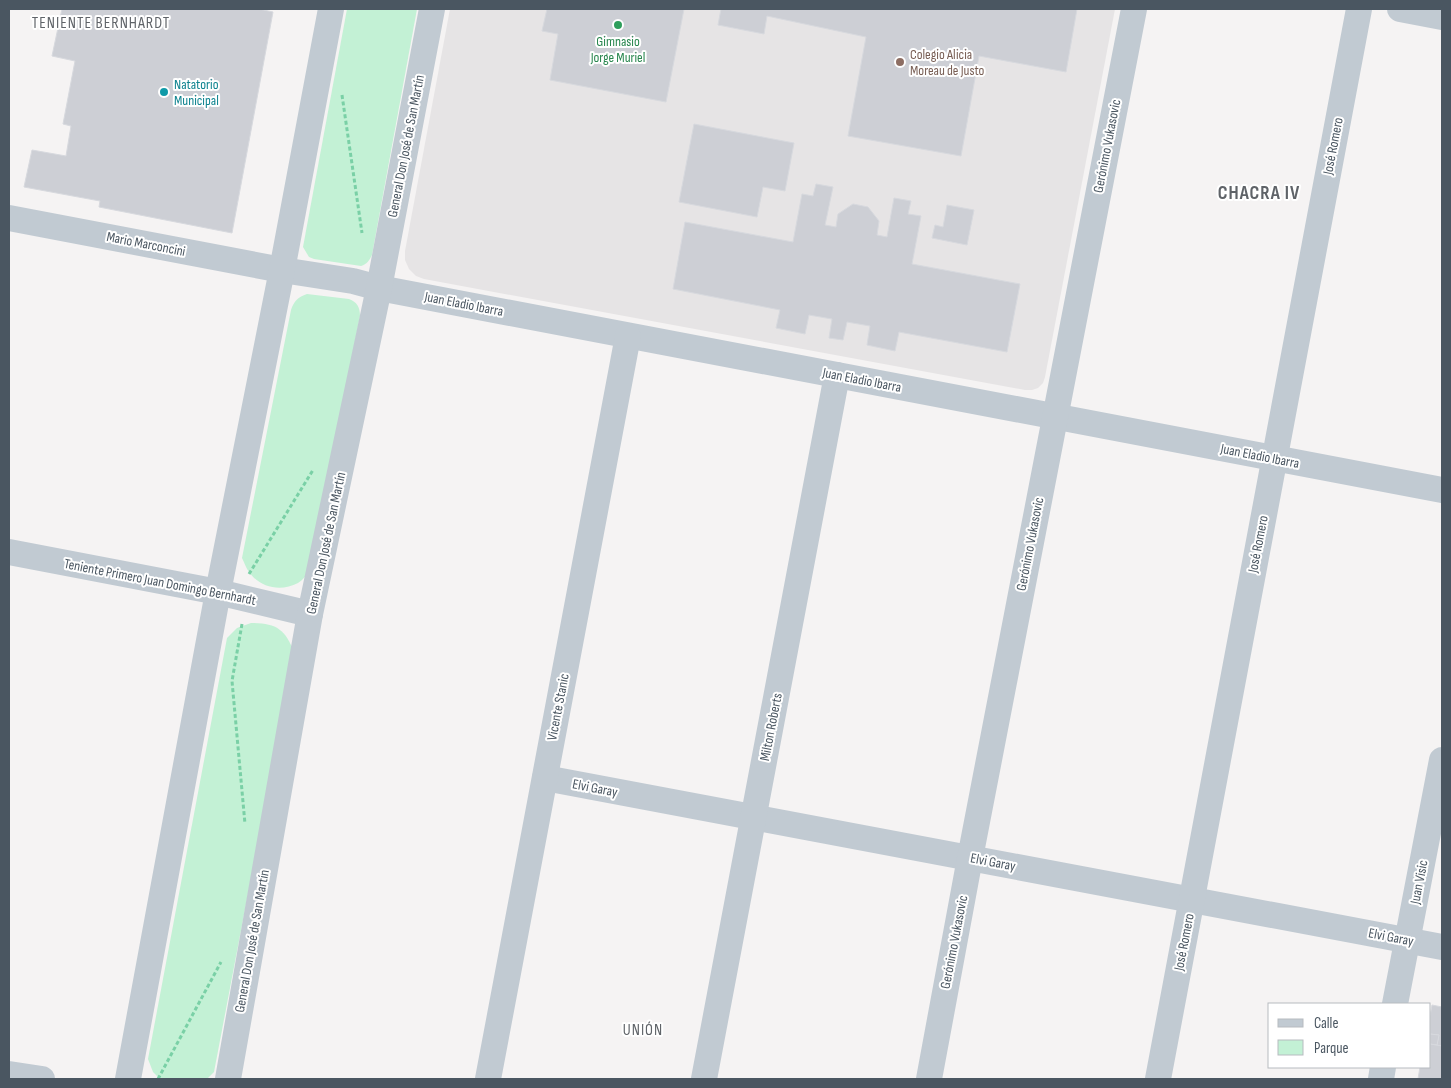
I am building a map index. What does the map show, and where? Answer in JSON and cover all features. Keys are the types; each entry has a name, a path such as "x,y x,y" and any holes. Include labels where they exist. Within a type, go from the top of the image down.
{"street":[{"path":"128,1079 218,592 282,270 331,9"},
{"name":"General Don José de San Martín","path":"228,1079 310,614 379,288 432,9"},
{"name":"Gerónimo Vukasovic","path":"929,1079 1134,9"},
{"name":"José Romero","path":"1158,1079 1359,9"},
{"path":"1400,9 1442,17"},
{"name":"Mario Marconcini","path":"9,218 282,270"},
{"name":"Juan Eladio Ibarra","path":"282,270 353,281 379,288 628,336 1442,490"},
{"name":"Vicente Stanic","path":"488,1079 628,336"},
{"name":"Milton Roberts","path":"704,1079 837,375"},
{"name":"Teniente Primero Juan Domingo Bernhardt","path":"9,552 218,592 310,614"},
{"name":"Juan Visic","path":"1395,1003 1442,760"},
{"name":"Elvi Garay","path":"545,778 1442,947"},
{"path":"9,1074 42,1079"}],"path":[{"path":"342,93 362,237"},
{"path":"245,825 232,681 249,573 314,469"},
{"path":"158,1079 225,954"}],"shaded area":[{"path":"450,9 1115,9 1043,383 1038,388 1025,390 416,276 409,269 405,260 405,251"}],"green space":[{"path":"347,9 417,9 372,255 368,262 361,266 314,259 309,257 303,247"},
{"path":"307,294 349,299 358,305 360,316 310,572 298,583 278,588 259,582 248,570 242,558 291,310 301,296"},
{"path":"251,623 267,624 278,629 287,638 294,652 214,1072 207,1079 160,1079 153,1072 148,1059 227,638 237,628"}],"building":[{"name":"Natatorio Municipal","path":"62,9 259,9 273,12 232,233 99,207 100,201 24,187 32,150 66,156 71,126 63,124 75,61 52,56"},
{"name":"Gimnasio Jorge Muriel","path":"547,9 684,9 666,102 550,80 558,34 542,31"},
{"path":"721,9 1077,9 1066,72 979,56 961,156 848,136 866,37 767,16 764,34 718,25"},
{"path":"694,124 794,143 785,191 763,187 757,217 679,202"},
{"path":"816,184 833,187 825,225 836,227 838,214 853,204 868,207 879,221 877,235 887,237 894,198 911,201 908,214 921,216 912,264 1020,284 1007,352 899,332 895,351 867,345 870,326 847,322 843,340 829,338 832,319 809,315 805,334 776,328 780,310 673,289 685,222 793,242 802,194 813,196"},
{"path":"947,205 974,210 967,245 932,238 935,225 943,227"},
{"path":"1432,1005 1442,1007 1442,1046 1437,1045 1439,1035 1431,1034"},
{"path":"1431,1034 1439,1035 1437,1045 1431,1044"},
{"path":"1431,1044 1442,1046 1442,1079 1418,1079 1420,1068 1431,1068"}],"place":[{"name":"Gimnasio Jorge Muriel","path":"618,25"},
{"name":"Colegio Alicia Moreau de Justo","path":"900,62"},
{"name":"Natatorio Municipal","path":"164,92"}],"district":[{"name":"TENIENTE BERNHARDT","path":"101,23"},
{"name":"CHACRA IV","path":"1259,193"},
{"name":"UNIÓN","path":"643,1030"}]}
